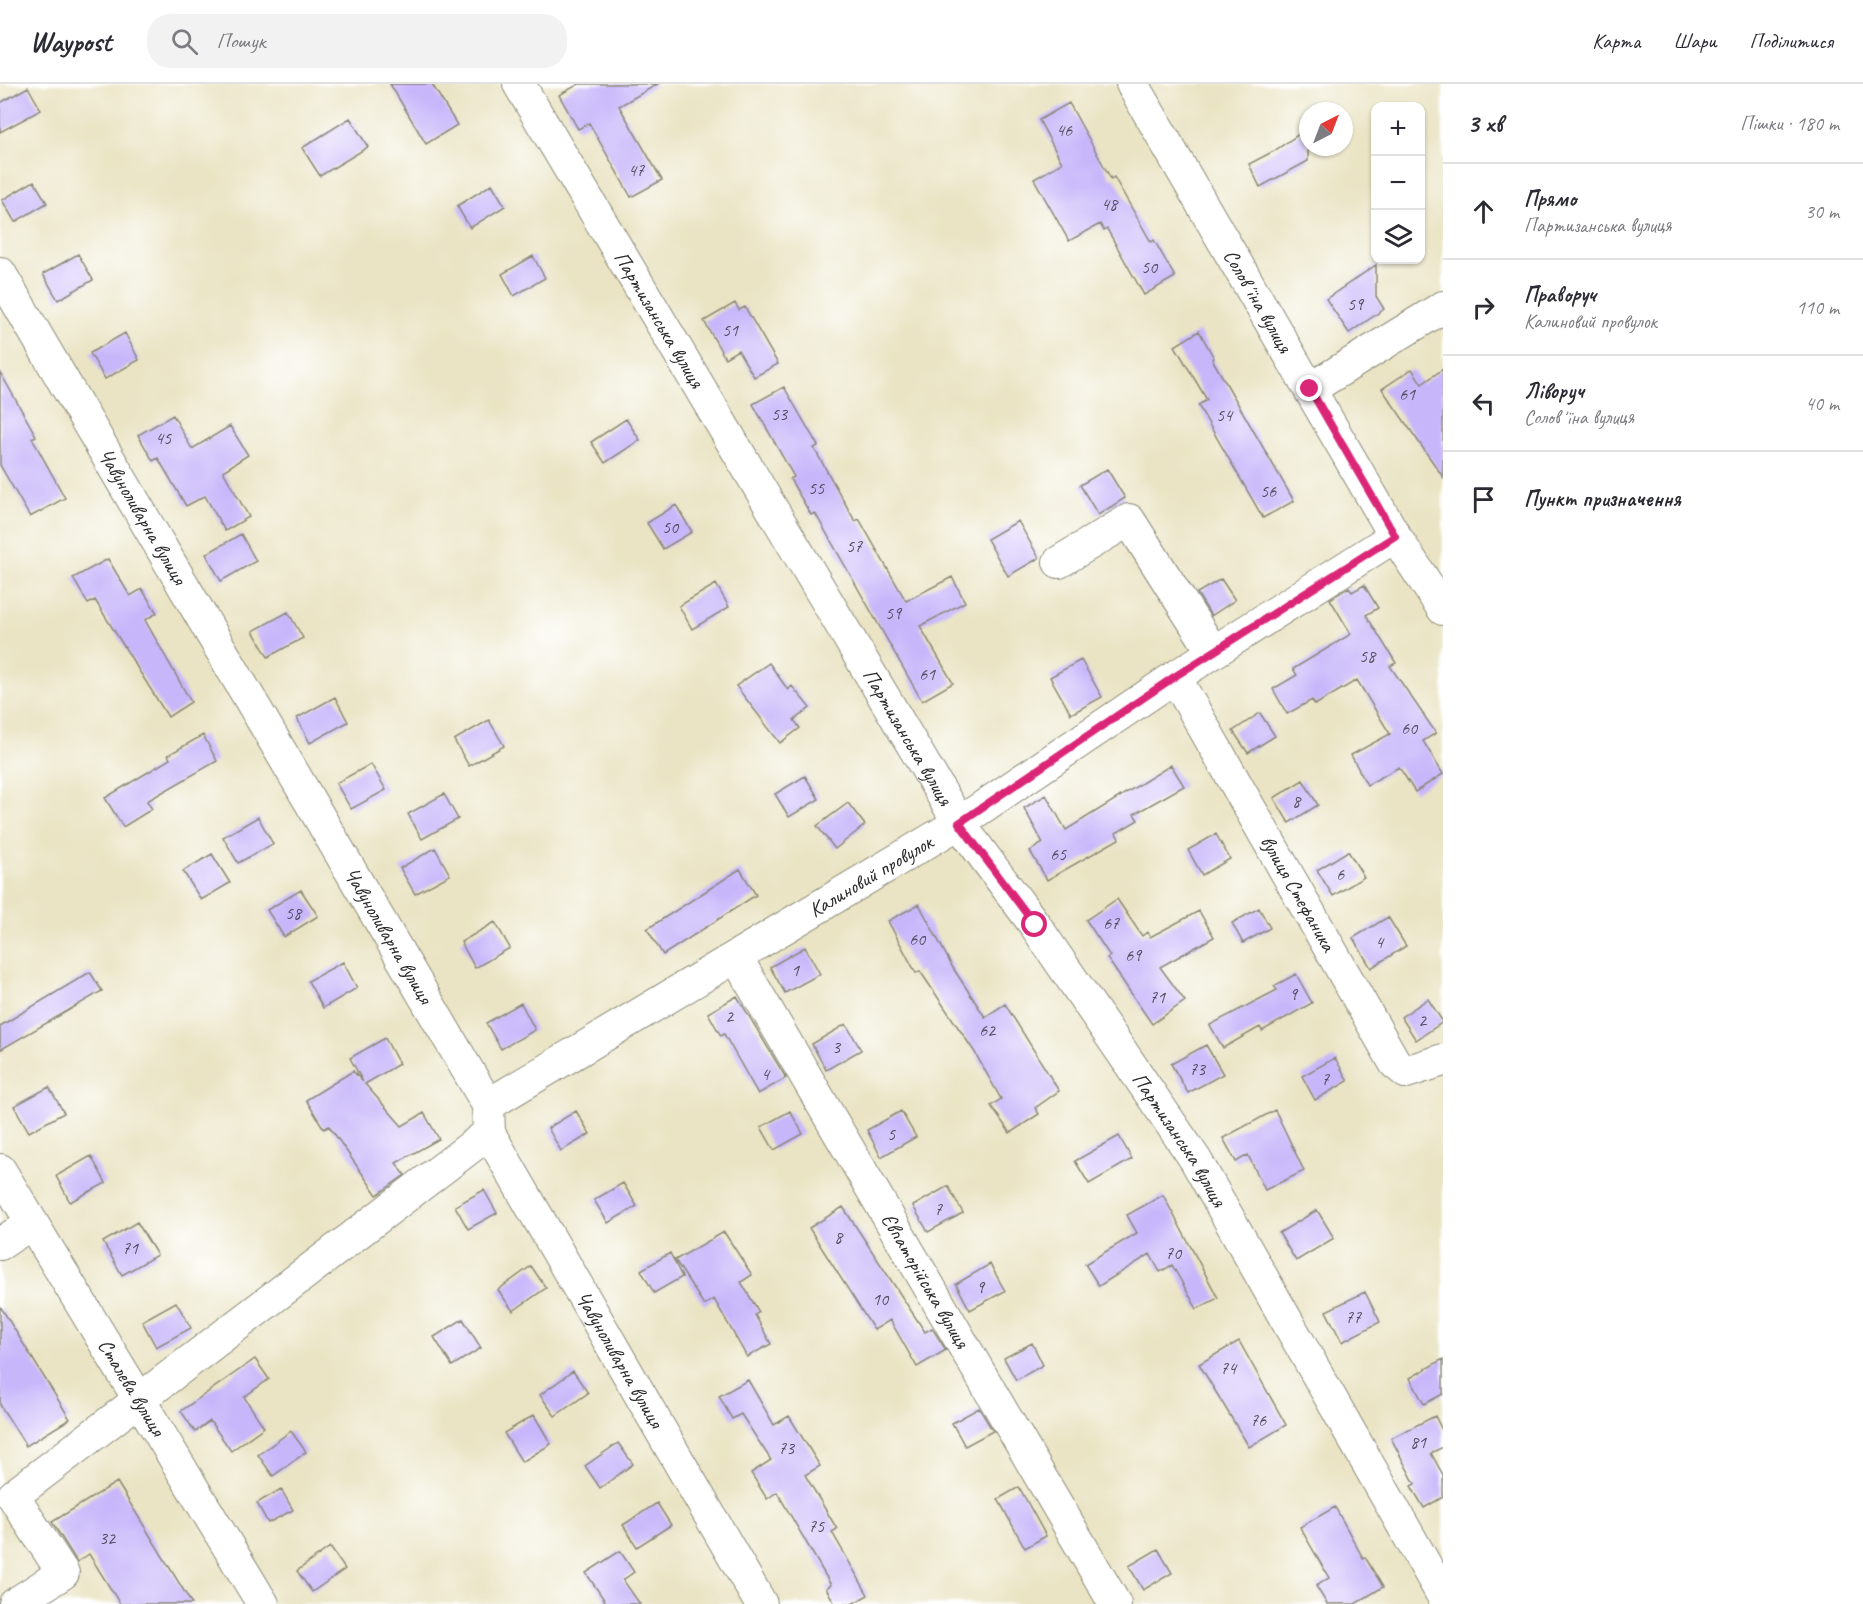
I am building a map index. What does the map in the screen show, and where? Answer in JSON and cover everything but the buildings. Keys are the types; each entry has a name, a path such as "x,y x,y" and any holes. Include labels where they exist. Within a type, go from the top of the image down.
{"street":[{"name":"Партизанська вулиця","path":"519,84 959,823 1035,925 1195,1159 1443,1596"},
{"name":"Соловʼїна вулиця","path":"1132,84 1395,536 1443,609"},
{"name":"Чавуноливарна вулиця","path":"0,273 488,1119 761,1604"},
{"path":"1310,389 1443,307"},
{"path":"1059,562 1129,520 1213,652"},
{"name":"Калиновий провулок","path":"7,1485 139,1397 488,1119 736,957 959,823 1174,677 1395,536"},
{"name":"вулиця Стефаника","path":"1174,677 1395,1063 1406,1072 1443,1060"},
{"name":"Євпаторійська вулиця","path":"736,957 1115,1604"},
{"name":"Сталева вулиця","path":"0,1170 263,1604"},
{"path":"0,1244 32,1223"},
{"path":"0,1581 15,1604 63,1573 7,1485"}],"route":[{"path":"1035,925 959,823 1174,677 1395,536 1310,389"}]}
